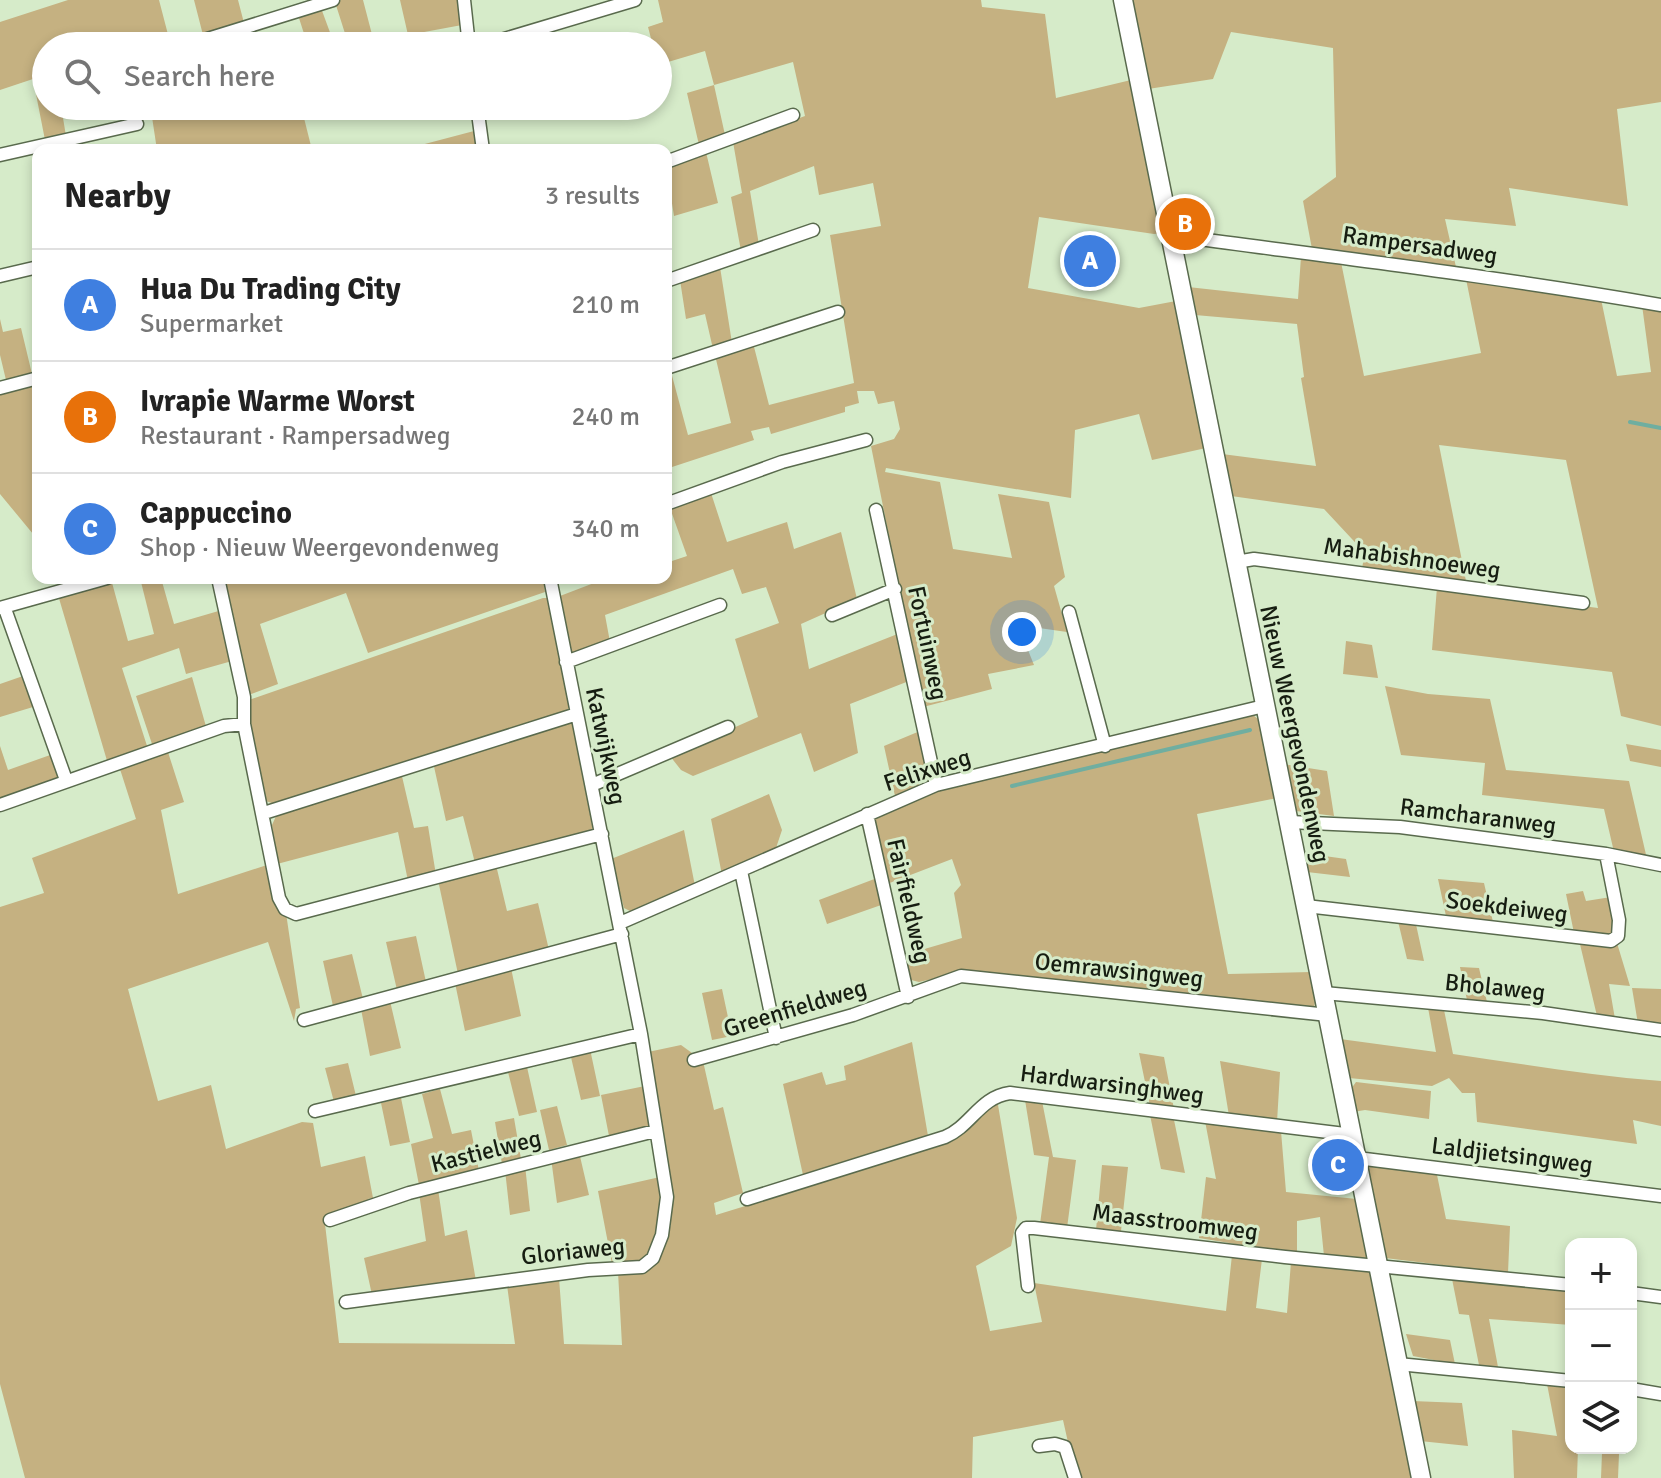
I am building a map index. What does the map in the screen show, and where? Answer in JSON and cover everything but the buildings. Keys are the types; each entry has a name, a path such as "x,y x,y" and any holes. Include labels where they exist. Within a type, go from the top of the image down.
{"street":[{"path":"230,32 333,0"},
{"path":"464,0 467,32"},
{"path":"528,32 635,0"},
{"name":"Nieuw Weergevondenweg","path":"1123,0 1420,1478"},
{"path":"672,160 793,115"},
{"path":"479,120 482,144"},
{"path":"49,144 137,124"},
{"path":"0,155 32,148"},
{"path":"672,279 813,230"},
{"name":"Rampersadweg","path":"1172,241 1192,238 1319,253 1532,282 1661,305"},
{"path":"0,276 32,268"},
{"path":"672,366 838,312"},
{"path":"0,388 32,380"},
{"path":"672,502 782,462 866,440"},
{"name":"Fortuinweg","path":"876,510 936,785"},
{"name":"Mahabishnoeweg","path":"1236,562 1254,559 1583,603"},
{"path":"66,780 3,609 87,584"},
{"path":"219,584 244,697 244,724 279,898 285,909 296,914 602,834"},
{"name":"Katwijkweg","path":"551,584 621,929"},
{"path":"832,615 895,589"},
{"path":"566,662 720,605"},
{"path":"1069,612 1105,746"},
{"name":"Felixweg","path":"304,1020 621,929 741,871 936,785 1264,706"},
{"path":"264,813 577,714"},
{"path":"0,805 224,726 244,724"},
{"path":"592,785 728,727"},
{"name":"Fairfieldweg","path":"867,814 908,997"},
{"name":"Ramcharanweg","path":"1289,822 1400,827 1606,854 1661,865"},
{"name":"Soekdeiweg","path":"1306,906 1611,941 1618,936 1619,920 1606,854"},
{"path":"741,871 776,1038"},
{"name":"Gloriaweg","path":"346,1302 588,1270 642,1267 653,1258 668,1210 641,1034 621,929"},
{"name":"Oemrawsingweg","path":"908,997 961,976 1328,1015"},
{"name":"Bholaweg","path":"1324,993 1543,1013 1661,1030"},
{"name":"Greenfieldweg","path":"694,1060 908,997"},
{"path":"315,1111 641,1034"},
{"name":"Hardwarsinghweg","path":"747,1199 945,1137 998,1095 1353,1135"},
{"name":"Kastielweg","path":"330,1220 409,1193 655,1131"},
{"name":"Laldjietsingweg","path":"1357,1158 1661,1196"},
{"name":"Maasstroomweg","path":"1028,1286 1022,1238 1023,1231 1029,1228 1377,1265"},
{"path":"1377,1265 1565,1284"},
{"path":"1637,1294 1661,1297"},
{"path":"1398,1364 1565,1380"},
{"path":"1637,1390 1661,1394"},
{"path":"1039,1446 1055,1444 1065,1447 1075,1478"},
{"path":"1420,1478 1427,1478"}],"shaded area":[{"path":"68,0 159,0 167,32 32,32 32,79 0,90 0,22"},
{"path":"194,0 238,0 244,23 202,32"},
{"path":"363,0 371,32 345,32 335,2"},
{"path":"400,0 459,0 462,25 407,32"},
{"path":"658,0 981,0 982,7 1045,14 1056,98 1131,80 1164,233 1039,217 1028,288 1139,308 1176,301 1206,448 1152,460 1139,414 1075,430 1071,498 886,468 885,472 940,482 953,549 1012,558 998,494 1049,502 1065,577 1054,586 1067,632 1018,625 1034,665 988,674 992,689 923,707 871,446 894,439 900,429 894,401 878,404 874,391 857,391 859,403 845,407 845,412 771,434 769,427 751,431 754,440 672,467 672,376 688,435 731,423 715,355 753,343 769,405 854,383 830,235 881,226 873,183 819,195 814,166 750,191 759,245 741,251 731,197 742,193 733,142 805,116 793,62 714,85 705,51 672,61 672,32 649,32 648,27 663,22"},
{"path":"1130,0 1661,0 1661,102 1617,109 1628,206 1509,188 1516,226 1445,219 1456,267 1446,269 1312,249 1303,201 1336,177 1333,48 1231,32 1213,79 1148,89"},
{"path":"321,8 330,32 303,32 298,15"},
{"path":"714,85 725,135 699,145 687,93"},
{"path":"41,120 63,120 66,136 45,140"},
{"path":"152,120 304,120 310,144 156,144"},
{"path":"474,131 476,144 425,144"},
{"path":"706,152 718,203 674,216 672,164"},
{"path":"1301,257 1341,262 1364,376 1481,353 1466,279 1601,299 1617,376 1651,372 1642,305 1661,309 1661,726 1621,716 1612,672 1432,650 1437,587 1598,608 1566,460 1439,445 1466,581 1362,568 1365,553 1324,509 1231,496 1222,454 1316,466 1301,378 1304,377 1297,324 1195,315 1188,287 1298,299"},
{"path":"720,267 732,343 713,349 705,314 686,319 680,280"},
{"path":"0,319 3,332 21,328 32,374 6,380 0,355"},
{"path":"32,383 32,533 0,494 0,391"},
{"path":"711,493 727,542 787,522 794,549 841,532 857,599 801,624 809,669 900,633 909,681 850,704 858,753 814,772 801,733 693,776 681,770 670,756 758,717 735,639 779,623 766,587 742,594 733,569 605,615 610,642 572,658 560,596 591,584 672,584 672,561 687,556 672,507"},
{"path":"94,584 112,584 128,641 154,634 142,584 163,584 174,624 222,610 232,661 186,674 179,648 122,668 148,749 108,764 58,595"},
{"path":"221,584 544,584 545,592 368,653 346,593 260,624 278,684 246,696"},
{"path":"548,598 569,701 569,708 564,713 277,805 266,801 247,721 246,701"},
{"path":"1346,641 1372,645 1378,678 1343,674"},
{"path":"23,676 33,707 0,717 0,684"},
{"path":"192,677 207,730 153,747 136,696"},
{"path":"1385,686 1428,694 1490,699 1506,770 1629,781 1647,859 1614,852 1604,809 1482,795 1485,763 1401,755"},
{"path":"1253,715 1262,722 1277,798 1197,814 1228,974 1311,972 1316,997 1314,1008 968,971 919,982 911,980 904,955 962,938 954,893 961,885 952,859 887,884 874,818 931,791"},
{"path":"572,721 593,830 475,863 463,816 446,821 433,762"},
{"path":"920,731 929,780 895,796 884,746"},
{"path":"1626,744 1661,750 1661,767 1630,761"},
{"path":"0,746 8,770 53,754 61,779 0,801"},
{"path":"167,749 184,802 161,810 178,894 270,864 286,913 300,1008 296,1009 294,1021 268,942 128,989 158,1101 211,1085 226,1149 302,1122 313,1123 321,1167 365,1156 373,1198 368,1199 370,1205 358,1214 325,1224 339,1343 515,1344 507,1285 559,1278 564,1344 622,1345 618,1272 658,1259 671,1224 671,1200 648,1052 681,1045 703,1061 714,1110 723,1107 743,1193 714,1203 716,1215 936,1147 997,1099 1017,1218 1011,1246 976,1266 990,1331 1042,1322 1034,1283 1226,1311 1232,1255 1262,1259 1256,1308 1287,1313 1291,1262 1370,1267 1413,1478 1076,1478 1063,1420 973,1437 972,1478 25,1478 0,1384 0,907 44,893 32,858 136,819 119,766"},
{"path":"1283,764 1327,771 1334,816 1296,811"},
{"path":"401,772 414,828 428,826 436,875 408,881 398,832 277,864 272,825 277,814"},
{"path":"769,794 782,830 775,851 722,875 711,819"},
{"path":"684,830 695,886 632,912 624,908 611,859"},
{"path":"1303,853 1346,859 1350,877 1307,872"},
{"path":"496,865 507,911 538,903 549,950 458,974 438,880"},
{"path":"877,878 884,904 827,924 819,900"},
{"path":"1438,879 1484,883 1493,922 1446,916"},
{"path":"1583,891 1586,901 1611,897 1615,916 1612,935 1574,933 1566,894"},
{"path":"1397,917 1415,920 1424,961 1407,959"},
{"path":"416,936 426,982 397,990 386,942"},
{"path":"1579,940 1617,943 1630,986 1609,984 1615,1019 1597,1016"},
{"path":"352,954 363,999 333,1006 323,961"},
{"path":"1460,967 1479,968 1487,1002 1467,1000"},
{"path":"511,968 521,1016 465,1031 455,983"},
{"path":"1632,988 1661,989 1661,1026 1638,1024"},
{"path":"722,989 732,1036 712,1040 702,993"},
{"path":"390,1001 401,1048 370,1056 361,1009"},
{"path":"1427,1002 1443,1005 1453,1054 1661,1081 1661,1126 1633,1120 1637,1144 1477,1122 1475,1093 1462,1093 1449,1078 1432,1086 1349,1078 1340,1039 1436,1052"},
{"path":"912,1042 928,1136 803,1175 783,1084 822,1072 826,1085 846,1080 844,1066"},
{"path":"590,1049 600,1096 581,1100 570,1053"},
{"path":"1139,1053 1164,1057 1174,1109 1150,1106"},
{"path":"1220,1061 1280,1072 1277,1122 1229,1116"},
{"path":"348,1063 356,1096 334,1102 325,1068"},
{"path":"527,1067 537,1112 519,1116 508,1072"},
{"path":"1356,1082 1431,1091 1429,1119 1365,1110 1353,1112 1351,1089"},
{"path":"645,1086 649,1127 609,1136 601,1095"},
{"path":"440,1089 452,1134 471,1130 479,1171 419,1185 411,1144 433,1138 422,1094"},
{"path":"401,1098 410,1142 390,1146 381,1103"},
{"path":"1025,1100 1042,1101 1053,1157 1076,1160 1067,1228 1040,1224 1049,1157 1034,1155"},
{"path":"557,1106 567,1145 549,1150 540,1110"},
{"path":"1150,1115 1174,1120 1185,1173 1161,1169"},
{"path":"514,1118 521,1159 502,1164 495,1122"},
{"path":"1205,1121 1281,1131 1286,1192 1357,1199 1369,1258 1324,1256 1320,1217 1297,1221 1297,1254 1199,1238 1206,1177 1216,1179"},
{"path":"579,1152 589,1195 557,1203 551,1158"},
{"path":"525,1165 530,1211 510,1215 505,1170"},
{"path":"1102,1165 1128,1167 1121,1231 1096,1230"},
{"path":"1367,1165 1436,1170 1446,1219 1510,1226 1508,1273 1385,1258"},
{"path":"660,1177 665,1208 650,1257 641,1264 612,1264 598,1191"},
{"path":"438,1189 445,1236 467,1230 476,1281 372,1295 364,1258 426,1241 419,1193"},
{"path":"1451,1274 1565,1287 1565,1325 1489,1319 1498,1367 1479,1365 1469,1315 1459,1314"},
{"path":"1406,1334 1450,1340 1455,1364 1413,1356"},
{"path":"1547,1384 1565,1386 1565,1454 1578,1454 1577,1478 1514,1478 1512,1430 1557,1436"},
{"path":"1412,1401 1462,1403 1468,1446 1420,1441"},
{"path":"1602,1454 1619,1454 1618,1478 1601,1478"}],"waterway":[{"path":"1630,422 1661,428"},
{"path":"1012,786 1250,730"}],"place":[{"name":"Ivrapie Warme Worst","path":"1185,224"},
{"name":"Hua Du Trading City","path":"1090,261"},
{"name":"Cappuccino","path":"1338,1165"}]}
